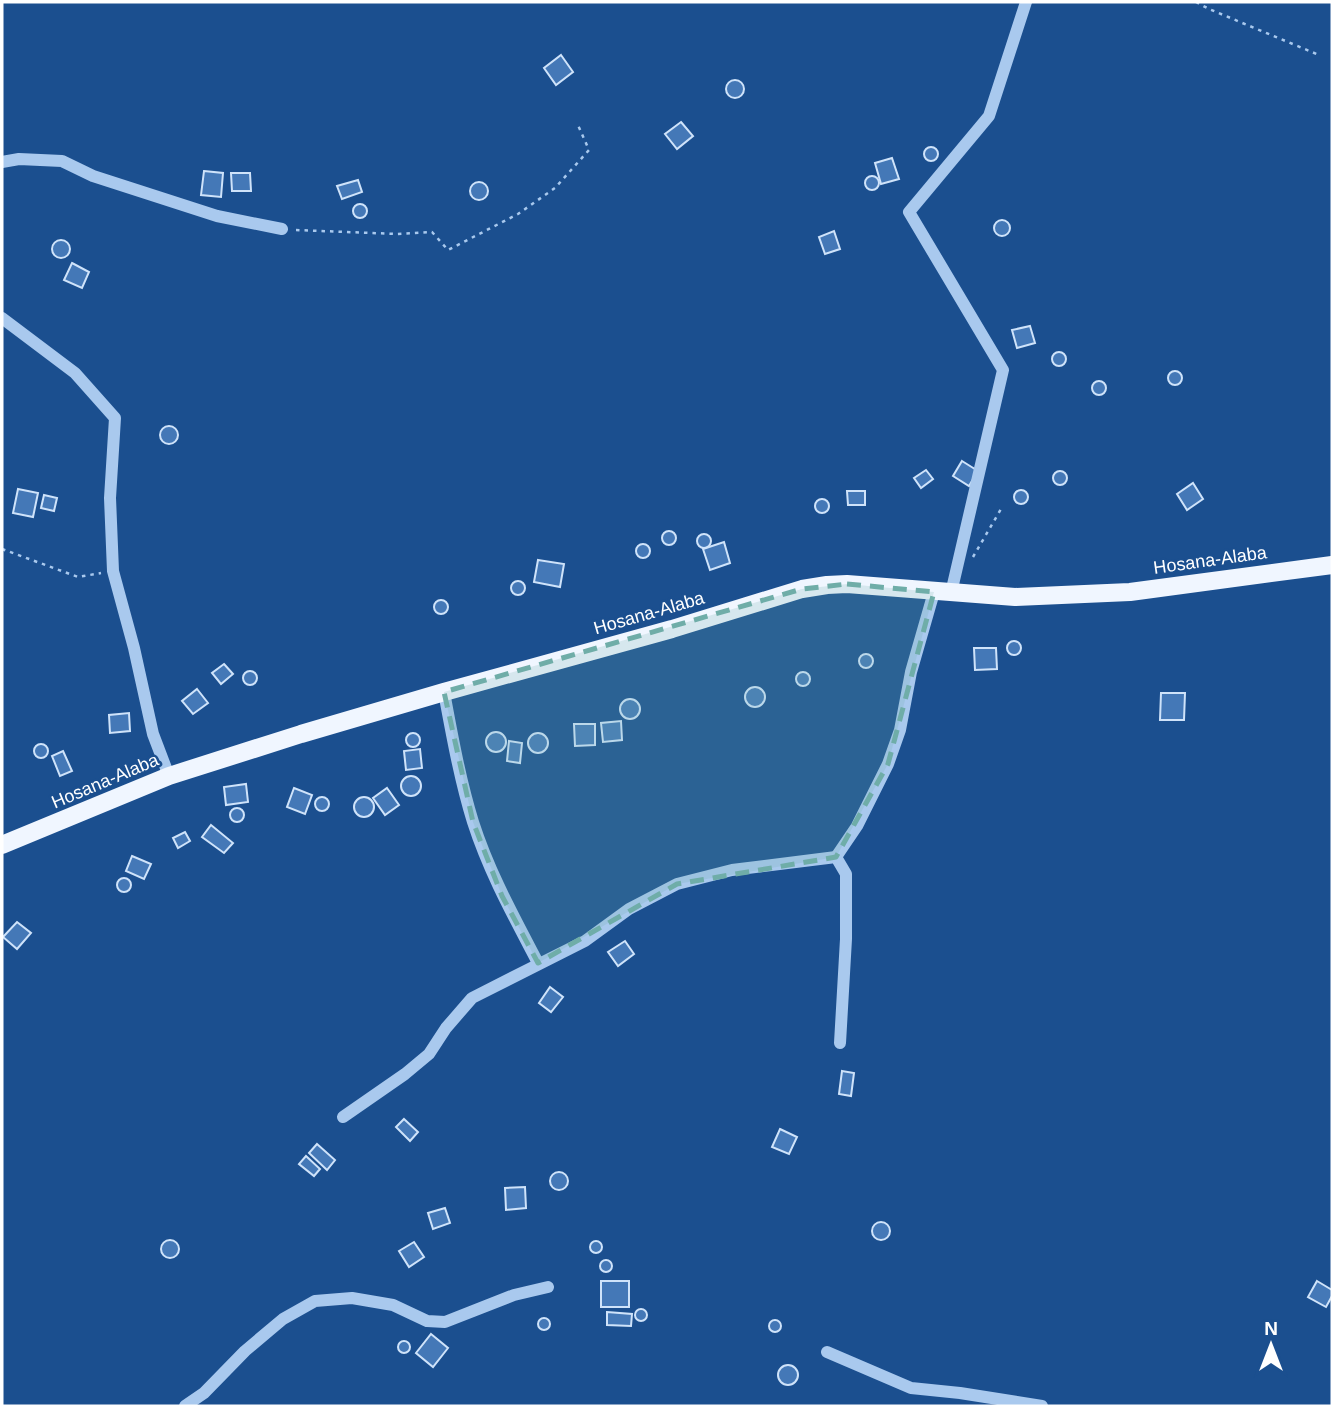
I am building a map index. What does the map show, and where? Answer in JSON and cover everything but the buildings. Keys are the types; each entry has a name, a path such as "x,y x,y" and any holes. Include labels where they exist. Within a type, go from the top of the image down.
{"main road":[{"name":"Hosana-Alaba","path":"2,845 169,776 444,692 672,629 802,589 848,584 1015,597 1130,592 1332,565"}],"street":[{"path":"343,1117 429,1054 446,1028 472,998 585,941 629,909 677,884 732,870 836,857 857,826 888,764 900,730 911,672 943,592 1003,370 909,212 989,116 1026,2"},
{"path":"2,162 19,159 62,161 93,176 217,216 282,229"},
{"path":"2,318 75,373 115,418 110,498 113,571 153,734 169,776"},
{"path":"444,692 473,822 502,895 538,963"},
{"path":"836,857 846,874 840,1043"},
{"path":"186,1406 204,1393 245,1351 274,1327 315,1301 352,1298 393,1305 428,1321 444,1322 514,1295 548,1287"},
{"path":"827,1352 911,1388 1042,1406"}],"path":[{"path":"1196,2 1320,55"},
{"path":"282,229 397,234 432,232 448,250 518,214 555,188 589,150 577,123"},
{"path":"973,557 1001,509"},
{"path":"2,548 78,577 113,571"}],"highlighted area":[{"path":"847,584 934,592 888,764 836,857 677,884 538,963 502,896 473,822 444,692 802,589"}]}
